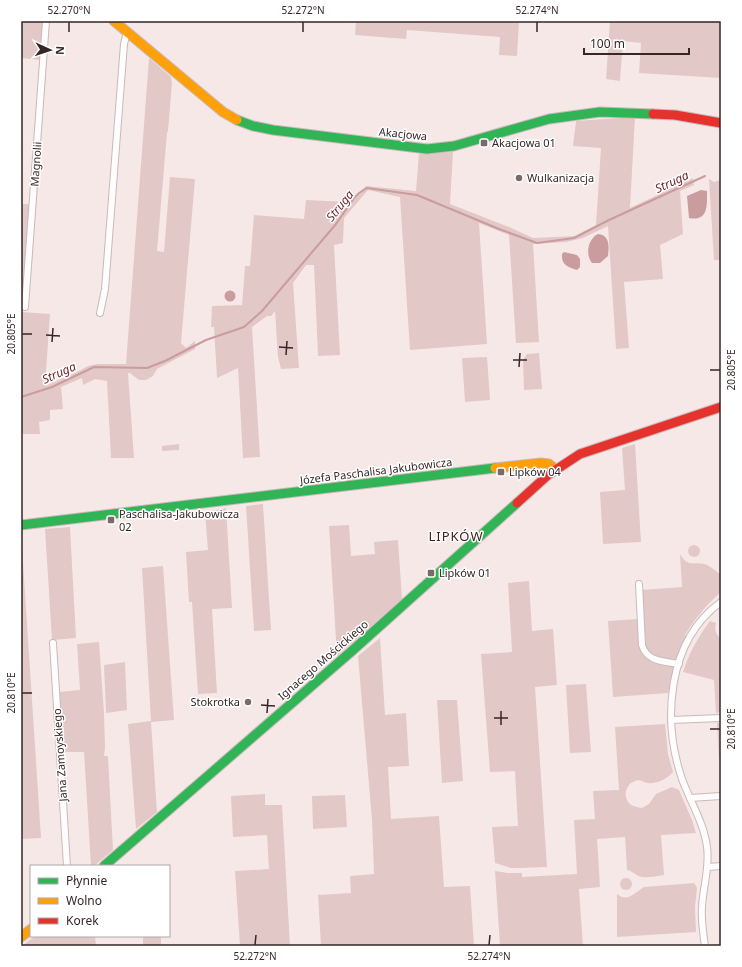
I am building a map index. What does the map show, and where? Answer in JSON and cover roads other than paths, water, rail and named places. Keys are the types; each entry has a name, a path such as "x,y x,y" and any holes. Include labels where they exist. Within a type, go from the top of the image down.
{"street":[{"name":"Magnolii","path":"26,307 46,21"},
{"name":"Akacjowa","path":"114,21 227,114 258,128 434,149 454,146 549,119 600,112 675,115 721,123"},
{"path":"100,313 105,289 124,44 127,32"},
{"path":"555,470 580,454 721,407"},
{"name":"Józefa Paschalisa Jakubowicza","path":"21,525 541,463 549,464 555,470"},
{"name":"Ignacego Mościckiego","path":"105,865 353,650 555,470"},
{"path":"639,584 642,645 645,653 658,661 678,664"},
{"path":"705,946 702,906 708,867 707,847 703,830 682,778 674,746 671,720 671,702 678,664 684,650 699,623 721,602"},
{"name":"Jana Zamoyskiego","path":"53,643 67,865"},
{"path":"671,720 721,718"},
{"path":"690,798 721,796"},
{"path":"708,867 721,866"},
{"path":"21,937 30,929"}],"waterway":[{"name":"Struga","path":"21,397 52,387 94,367 147,368 165,361 206,340 244,327 262,311 336,224 354,198 367,188 417,195 537,243 574,238 609,220 705,176"}],"place":[{"name":"Akacjowa 01","path":"484,143"},
{"name":"Wulkanizacja","path":"519,178"},
{"name":"Lipków 04","path":"501,472"},
{"name":"Paschalisa-Jakubowicza 02","path":"111,520"},
{"name":"Lipków 01","path":"431,573"},
{"name":"Stokrotka","path":"248,702"}],"district":[{"name":"LIPKÓW","path":"456,536"}]}
